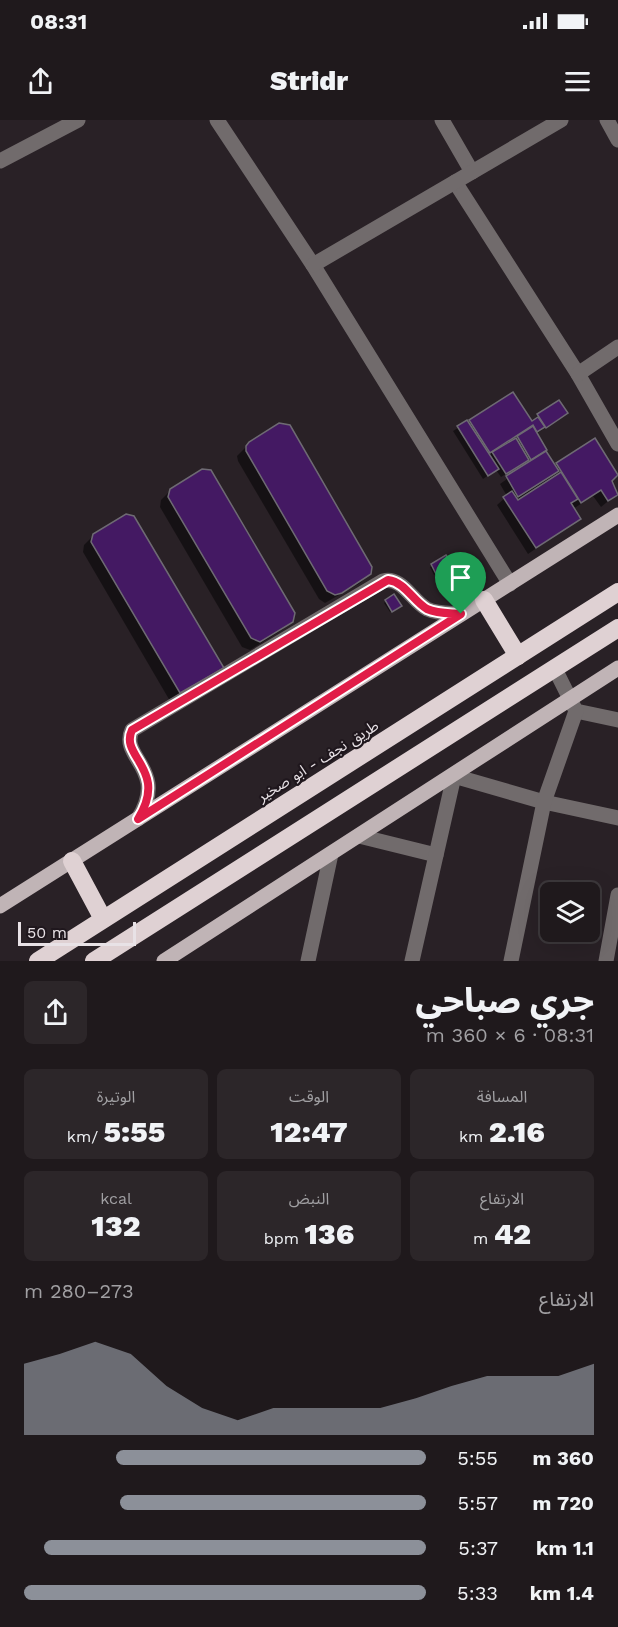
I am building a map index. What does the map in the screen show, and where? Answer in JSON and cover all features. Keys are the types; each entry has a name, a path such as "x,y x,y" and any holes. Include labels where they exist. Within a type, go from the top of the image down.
{"highway":[{"name":"طريق نجف - ابو صخير","path":"38,961 618,592"},
{"path":"484,600 518,656"},
{"path":"94,961 618,628"},
{"path":"72,861 104,919"}],"main road":[{"path":"1,904 618,515"},
{"path":"164,961 454,776 573,705 618,668"}],"street":[{"path":"0,160 78,120"},
{"path":"217,120 313,265 510,584"},
{"path":"442,120 472,172"},
{"path":"313,265 561,120"},
{"path":"607,120 618,140"},
{"path":"455,182 578,374 618,444"},
{"path":"578,374 618,346"},
{"path":"138,819 149,799 150,783 130,742 132,730 384,581 397,582 428,609 439,613 461,614"},
{"path":"511,961 544,802 573,705 555,669"},
{"path":"573,705 618,720"},
{"path":"412,961 454,776 544,802 618,818"},
{"path":"359,836 436,855"},
{"path":"308,961 331,854"},
{"path":"606,961 618,895"}],"building":[{"path":"513,392 532,421 538,417 545,427 537,432 533,425 490,453 469,420"},
{"path":"559,400 568,413 546,428 537,414"},
{"path":"467,420 499,469 488,476 457,426"},
{"path":"279,423 290,425 372,567 371,574 342,593 335,595 327,591 246,451 249,442"},
{"path":"533,426 547,450 531,460 517,436"},
{"path":"516,438 529,460 506,474 492,452"},
{"path":"595,438 618,475 612,481 618,495 608,501 601,490 581,503 556,463"},
{"path":"546,451 559,471 518,497 506,476"},
{"path":"202,469 211,470 295,613 293,622 260,642 251,638 168,497 170,489"},
{"path":"561,472 578,499 571,503 581,519 536,548 503,497 512,491 518,500"},
{"path":"126,514 134,516 224,668 180,693 91,542 93,534"},
{"path":"446,555 452,565 436,574 431,564"},
{"path":"394,594 402,606 392,612 385,600"}],"route":[{"path":"384,581 397,582 417,602 428,609 439,613 461,614 267,737 138,819 149,799 150,783 130,742 132,730 384,581"}]}
